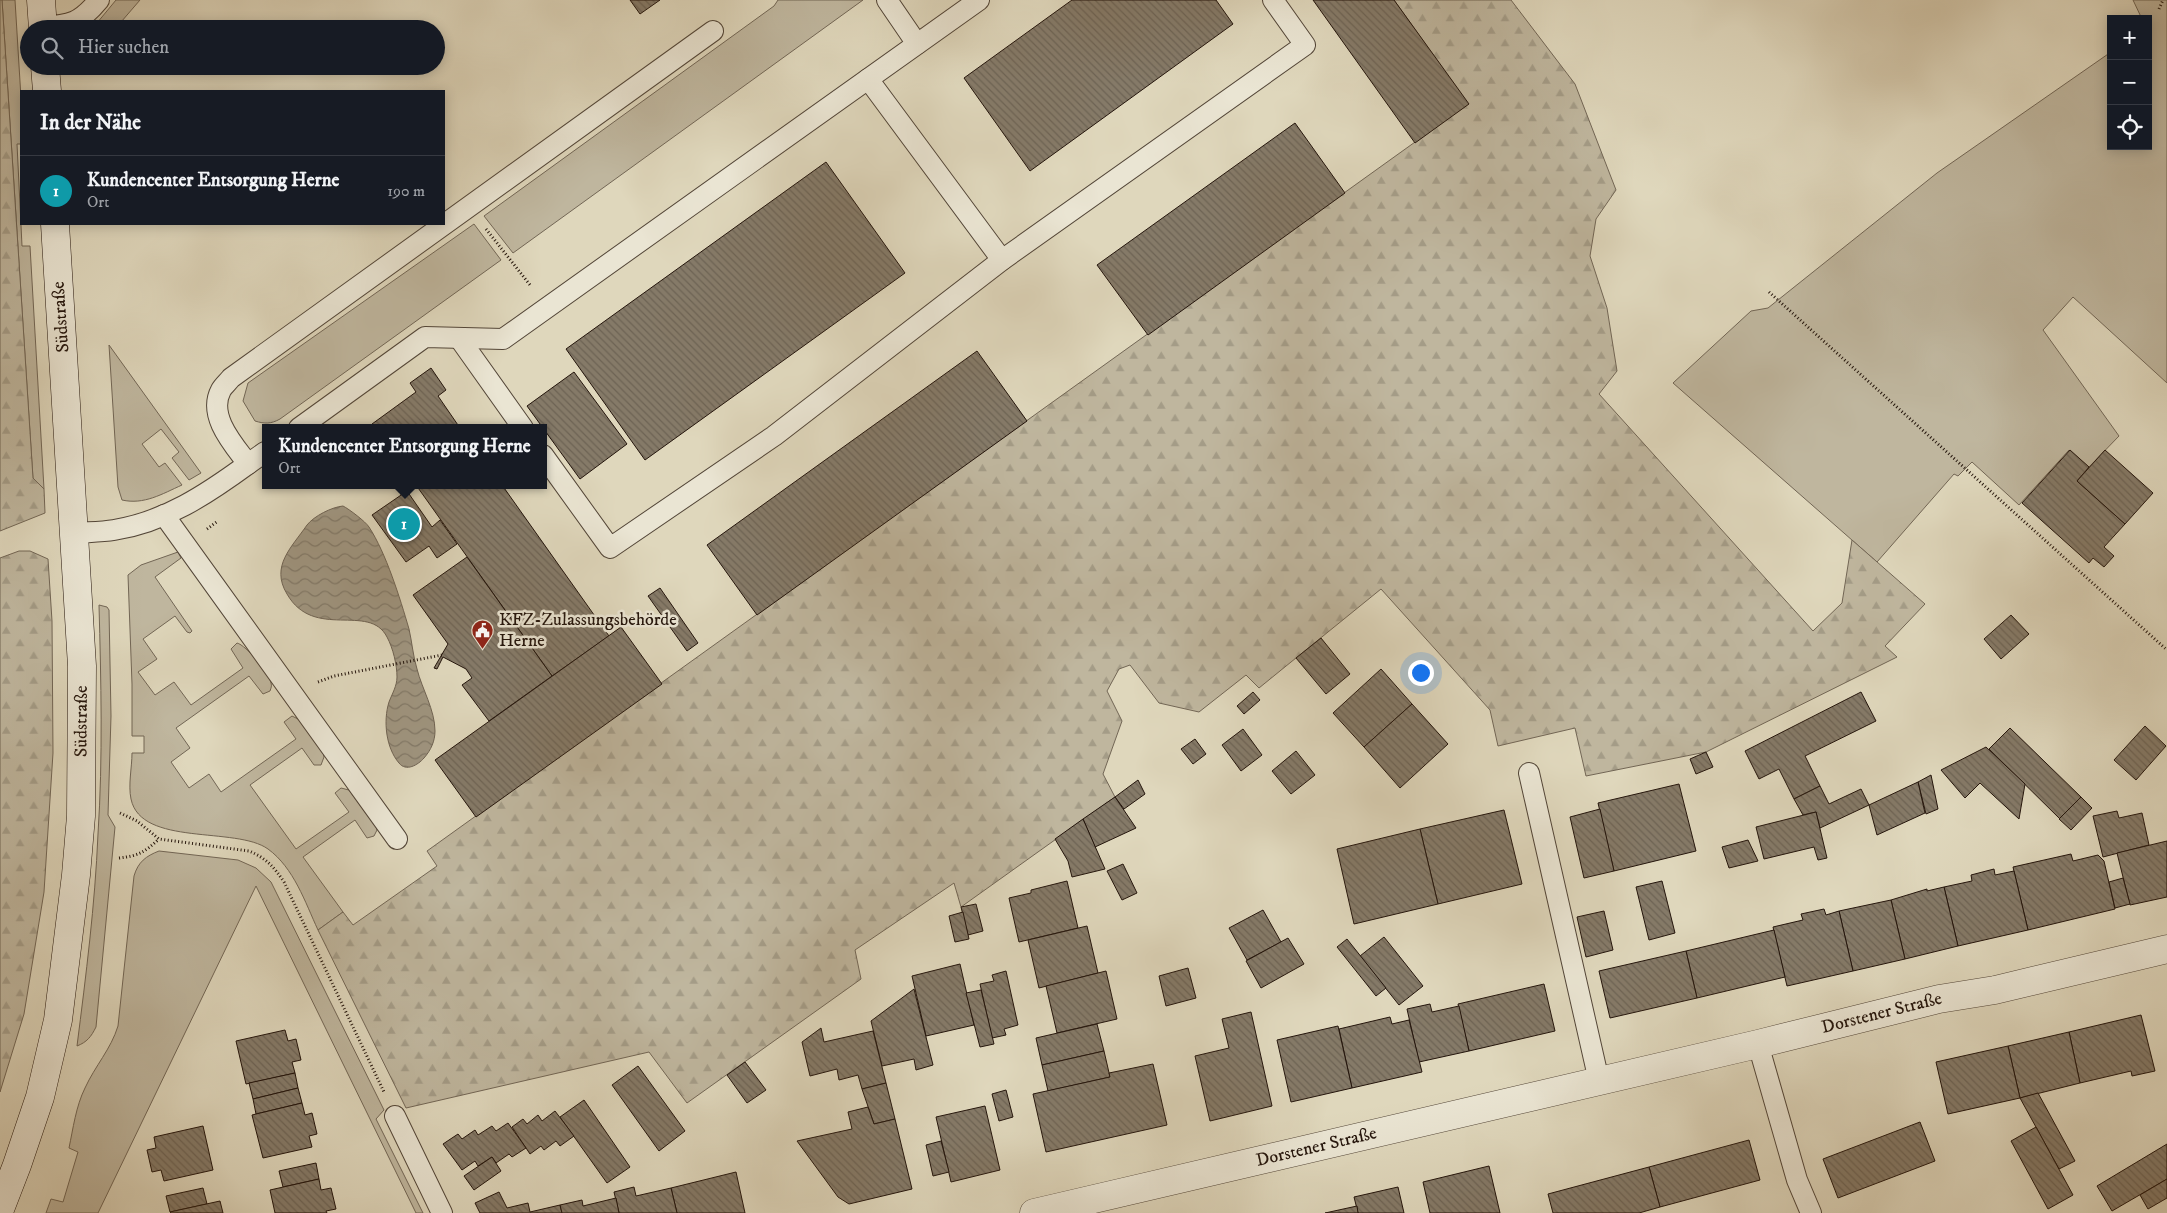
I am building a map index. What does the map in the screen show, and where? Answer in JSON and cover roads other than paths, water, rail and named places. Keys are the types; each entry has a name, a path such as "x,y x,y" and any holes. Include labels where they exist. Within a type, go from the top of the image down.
{"street":[{"path":"41,0 42,20"},
{"path":"46,75 47,90"},
{"name":"Südstraße","path":"0,1209 37,1106 51,1055 58,1020 76,875 81,816 82,666 76,533 55,225"},
{"name":"Dorstener Straße","path":"1034,1213 1599,1082 1939,999 1994,990 2167,949"}],"lane":[{"path":"77,20 87,15 99,0"},
{"path":"887,0 917,44"},
{"path":"305,424 425,337 503,339 979,0"},
{"path":"547,461 610,548 774,436 1002,260 1305,45 1273,0"},
{"path":"445,224 713,31"},
{"path":"868,79 1002,260"},
{"path":"248,464 223,429 219,417 218,402 221,390 231,378 444,225"},
{"path":"459,338 521,424"},
{"path":"76,533 114,530 164,515 205,495 262,454"},
{"path":"164,515 397,839"},
{"path":"1529,773 1599,1082"},
{"path":"1758,1044 1797,1180 1811,1213"},
{"path":"395,1116 442,1213"}],"water":[{"path":"343,506 369,527 387,563 409,629 419,677 431,707 435,731 432,745 424,758 412,766 405,767 399,763 391,750 387,734 387,709 397,677 394,657 387,637 379,627 368,622 311,616 298,608 282,584 281,574 285,557 307,525 314,518 334,508"}],"place":[{"name":"Kundencenter Entsorgung Herne","path":"404,524"},
{"name":"KFZ-Zulassungsbehörde Herne","path":"483,649"}]}
